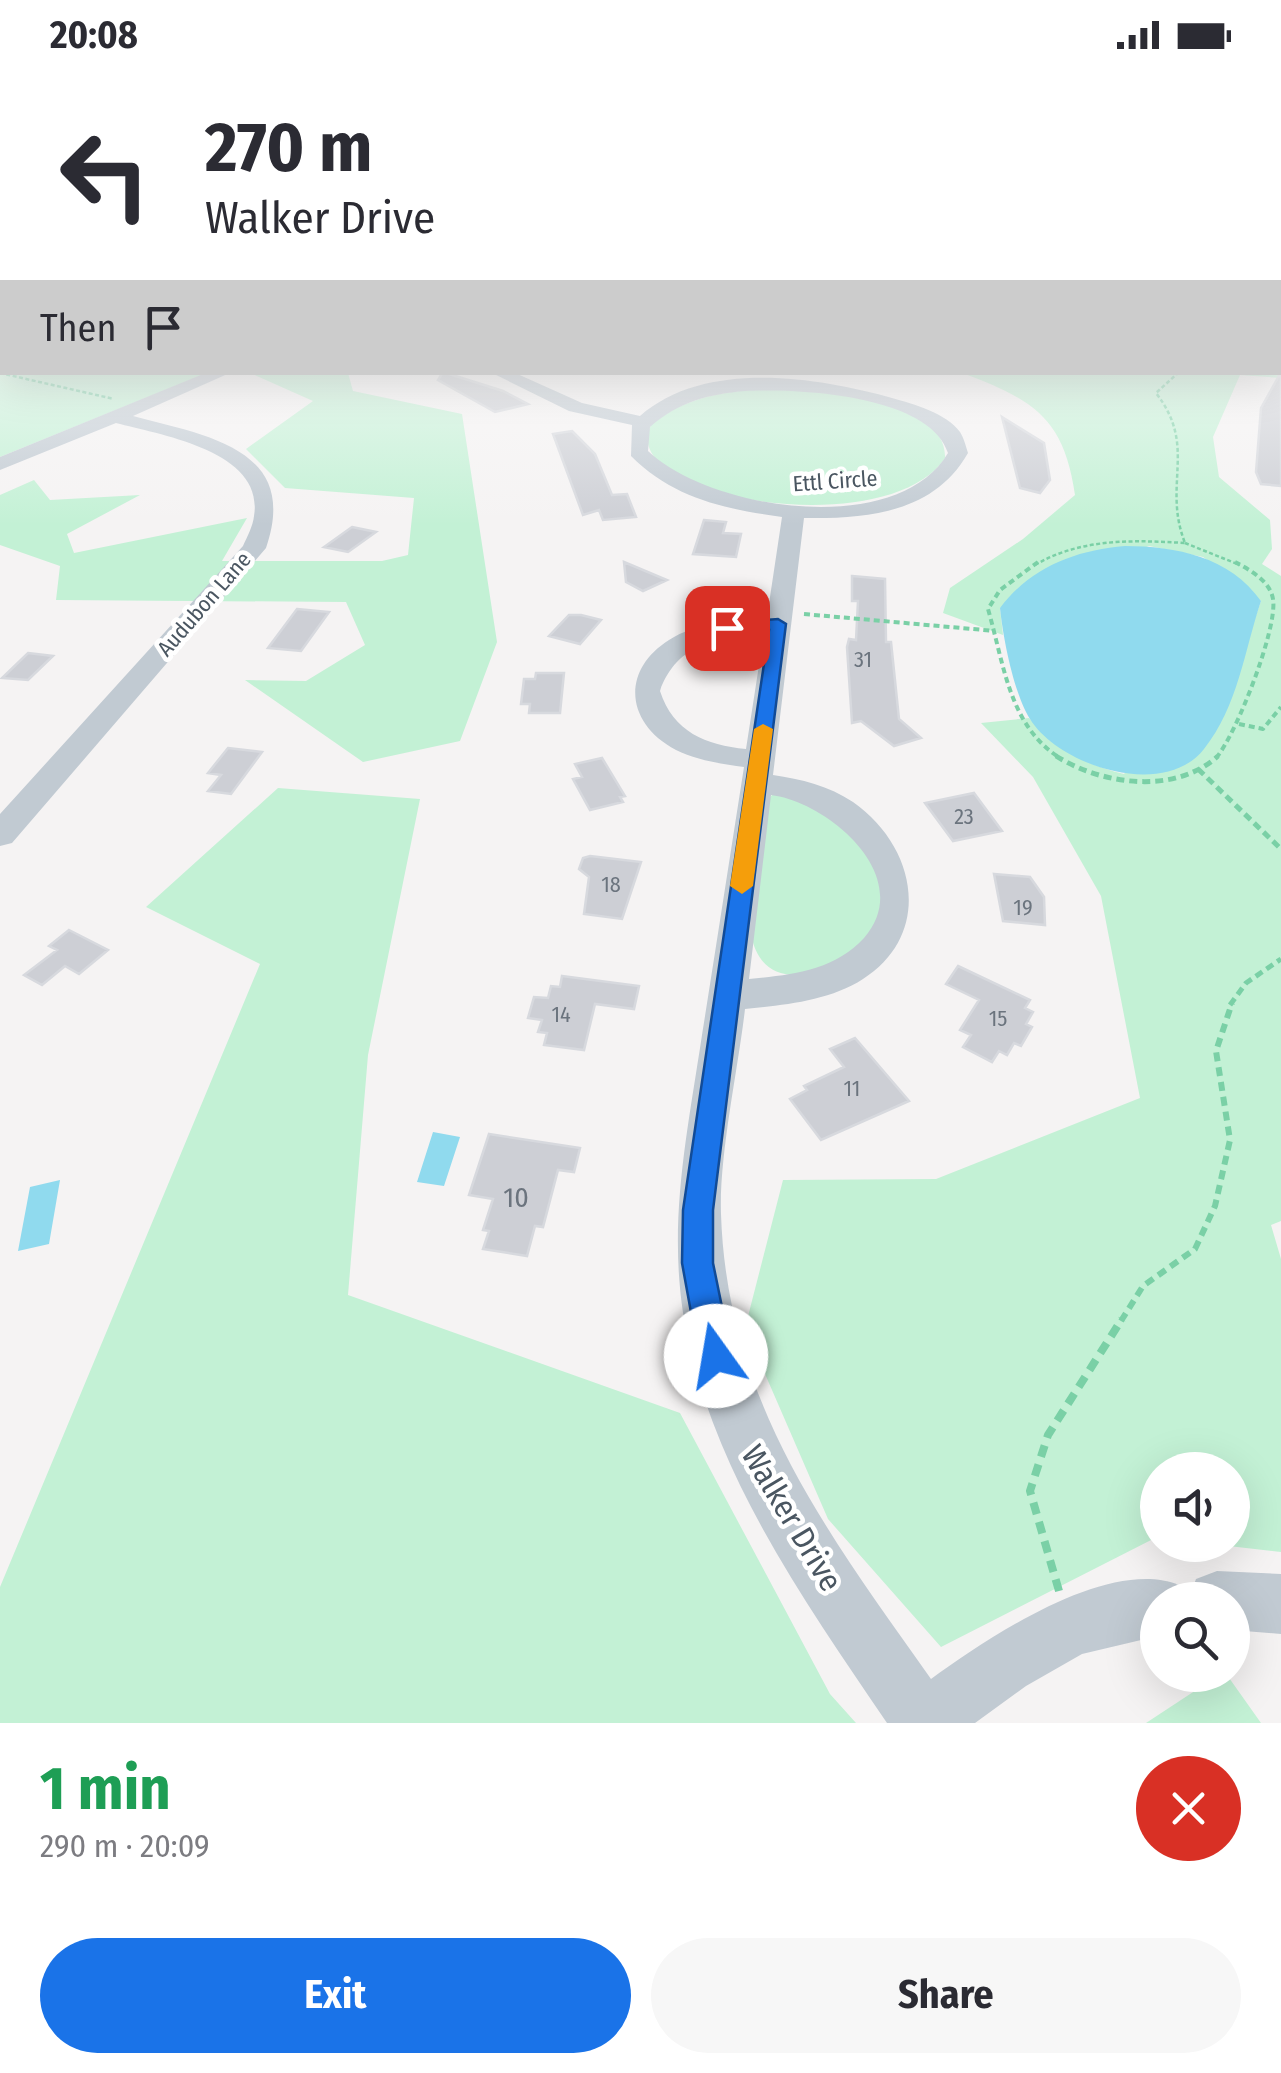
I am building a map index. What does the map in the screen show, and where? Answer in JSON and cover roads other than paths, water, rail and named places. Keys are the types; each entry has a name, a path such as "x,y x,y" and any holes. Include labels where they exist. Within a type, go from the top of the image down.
{"street":[{"path":"0,464 217,375"},
{"path":"504,375 576,408 644,422"},
{"name":"Ettl Circle","path":"790,378 910,408 946,431 956,450 952,469 914,495 847,510 794,510 720,500 664,478 638,452 637,433 662,407 707,391 790,378"},
{"name":"Audubon Lane","path":"0,834 254,548 268,515 265,490 257,476 236,458 126,413"},
{"name":"Walker Drive","path":"794,510 698,1210 698,1263 708,1329 731,1409 760,1474 792,1530 924,1723"},
{"path":"726,996 804,986 854,966 873,951 894,907 887,860 857,821 816,794 686,744 657,721 646,691 658,662 688,639 779,618"},
{"path":"1250,1602 1281,1604"},
{"path":"924,1723 1018,1654 1071,1628 1140,1611"}],"water":[{"path":"1125,546 1163,548 1218,564 1261,601 1239,678 1216,732 1186,764 1164,772 1113,771 1087,763 1044,736 1030,719 1019,695 1004,634 1000,608 1025,582 1071,557"},
{"path":"433,1132 460,1137 444,1186 417,1182"},
{"path":"60,1180 49,1244 18,1251 30,1187"}]}
